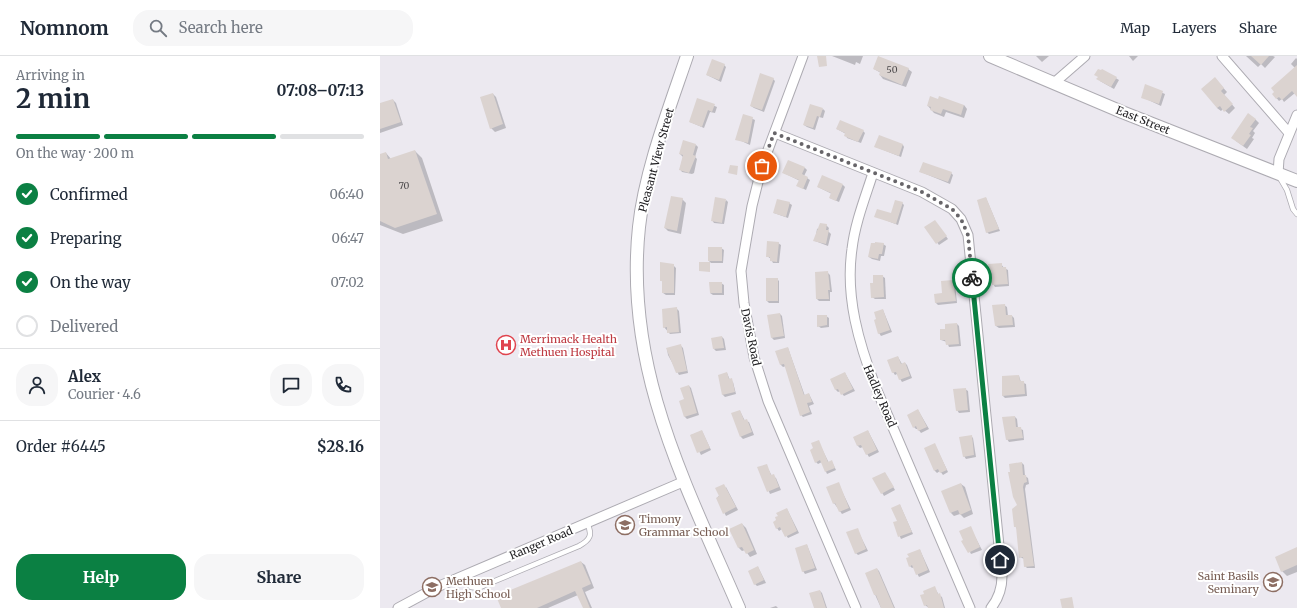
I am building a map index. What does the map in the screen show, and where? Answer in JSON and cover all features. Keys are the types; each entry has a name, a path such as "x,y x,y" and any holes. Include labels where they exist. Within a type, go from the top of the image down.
{"street":[{"name":"Pleasant View Street","path":"687,56 671,104 644,198 639,227 638,299 643,349 662,422 684,481 739,608"},
{"name":"Davis Road","path":"804,56 762,166 752,206 745,240 741,271 744,303 754,357 768,401 856,608"},
{"name":"East Street","path":"990,56 1122,112 1297,181"},
{"path":"1054,83 1085,56"},
{"path":"1222,56 1290,133"},
{"path":"1278,174 1279,159 1297,115"},
{"path":"774,133 922,192 952,209 961,219 968,235 1002,576 1002,586 999,595 991,608"},
{"name":"Hadley Road","path":"873,173 859,214 852,248 850,275 857,332 864,357 874,382 970,608"},
{"name":"Ranger Road","path":"398,608 418,596 684,481"}],"lane":[{"path":"1278,174 1288,190 1293,209 1297,214"},
{"path":"462,577 471,587 478,588 579,546 590,537 591,532 587,523"}],"building":[{"path":"817,56 826,56 827,66 819,67"},
{"path":"878,56 909,68 902,85 879,75 880,72 873,69"},
{"path":"1251,56 1269,56 1261,65"},
{"path":"712,59 725,64 719,80 706,75"},
{"path":"1297,65 1297,97 1292,91 1282,100 1279,97 1276,99 1272,94 1274,92 1271,88"},
{"path":"1098,69 1102,69 1117,77 1111,87 1096,79 1098,77 1094,75"},
{"path":"760,73 774,78 762,110 750,106"},
{"path":"1215,77 1224,88 1221,91 1233,104 1224,112 1220,106 1217,108 1201,89"},
{"path":"1145,84 1163,91 1159,104 1141,98"},
{"path":"493,93 503,124 490,129 480,97"},
{"path":"930,96 938,99 939,96 964,105 961,115 943,109 941,114 930,110 931,107 927,106"},
{"path":"697,98 715,104 712,112 708,110 702,127 689,122"},
{"path":"393,99 401,122 380,129 380,103"},
{"path":"810,104 823,108 820,117 817,116 813,128 803,125"},
{"path":"1248,113 1256,119 1250,127 1253,128 1249,134 1251,135 1243,146 1231,138"},
{"path":"743,114 753,117 748,143 735,140"},
{"path":"840,120 864,130 858,142 844,136 845,133 836,129"},
{"path":"879,135 903,144 899,156 874,147"},
{"path":"683,140 696,144 693,155 696,156 689,173 679,170 683,155 679,154"},
{"path":"415,150 437,214 395,228 380,221 380,154 386,152 388,159"},
{"path":"788,160 805,167 802,174 808,177 803,189 796,186 799,180 782,173"},
{"path":"923,162 952,172 948,182 919,172"},
{"path":"730,165 738,166 737,175 728,173"},
{"path":"822,175 843,184 836,201 829,198 831,193 817,187"},
{"path":"671,196 683,198 677,231 664,228"},
{"path":"715,197 726,199 722,223 711,221"},
{"path":"986,197 999,229 986,233 977,200"},
{"path":"777,199 790,202 786,217 773,213"},
{"path":"895,200 903,202 896,224 874,217 877,209 891,213"},
{"path":"935,220 947,236 936,244 924,227"},
{"path":"820,223 827,224 826,230 829,230 826,244 813,241"},
{"path":"767,241 779,242 777,262 770,261 770,257 766,257"},
{"path":"871,243 884,243 882,254 879,254 878,259 868,257"},
{"path":"708,247 722,247 722,261 708,261"},
{"path":"660,262 674,264 674,293 662,293 662,281 660,281"},
{"path":"699,262 710,262 710,272 699,271"},
{"path":"1002,263 1002,267 1006,267 1008,284 992,285 988,264"},
{"path":"828,271 830,290 828,290 829,299 816,299 815,272"},
{"path":"873,275 883,275 884,297 871,298 870,283 873,283"},
{"path":"766,278 778,278 778,301 766,301"},
{"path":"953,280 956,301 935,303 934,294 942,293 941,281"},
{"path":"709,282 722,282 722,293 710,293"},
{"path":"1005,304 1006,315 1012,315 1013,325 995,326 992,305"},
{"path":"677,307 679,332 667,333 667,327 663,328 662,309"},
{"path":"883,309 890,330 878,334 874,320 876,319 874,312"},
{"path":"780,313 784,336 771,338 767,315"},
{"path":"817,315 827,315 827,325 817,327"},
{"path":"957,323 959,344 946,345 945,340 940,340 940,329 945,329 945,324"},
{"path":"722,336 724,348 713,349 711,338"},
{"path":"681,344 687,371 676,373 666,348"},
{"path":"788,347 804,395 809,393 812,402 807,403 810,412 800,416 784,364 780,365 775,351"},
{"path":"898,356 901,364 905,362 910,376 899,380 896,372 892,373 887,360"},
{"path":"727,372 729,379 732,378 735,392 722,395 718,375"},
{"path":"845,372 853,389 841,395 838,389 835,390 830,379"},
{"path":"1019,375 1020,381 1024,381 1025,394 1002,396 1002,376"},
{"path":"689,385 697,413 684,417 679,401 684,399 680,388"},
{"path":"966,388 968,410 956,411 953,389"},
{"path":"918,409 927,427 918,431 916,426 913,428 907,415"},
{"path":"740,410 744,420 747,419 752,432 740,437 731,413"},
{"path":"1015,416 1016,427 1021,427 1023,438 1006,440 1002,417"},
{"path":"702,430 710,448 697,453 690,435"},
{"path":"868,430 877,450 866,455 861,445 857,446 853,437"},
{"path":"972,435 974,455 963,457 959,437"},
{"path":"819,440 828,462 832,460 835,468 825,472 820,460 815,463 810,450 813,448 811,443"},
{"path":"935,443 947,470 940,473 938,469 934,471 924,448"},
{"path":"1022,462 1023,475 1026,475 1027,482 1024,483 1023,487 1034,566 1024,567 1023,557 1019,558 1016,527 1014,527 1012,509 1017,505 1013,497 1008,472 1010,472 1009,464"},
{"path":"767,464 771,475 774,474 779,487 767,492 757,467"},
{"path":"885,472 894,487 881,494 872,478"},
{"path":"839,482 849,508 839,512 835,503 833,504 826,487"},
{"path":"961,483 971,510 960,515 958,510 950,513 941,491"},
{"path":"724,484 736,507 723,514 716,498 719,496 715,488"},
{"path":"900,504 912,532 898,537 893,522 897,521 891,508"},
{"path":"787,508 797,531 785,537 780,527 776,529 773,522 776,520 775,517 778,516 776,513"},
{"path":"742,523 754,550 746,554 742,547 738,548 729,529"},
{"path":"971,526 980,547 968,553 961,541 963,540 959,531"},
{"path":"858,528 866,549 855,554 846,532"},
{"path":"807,544 815,568 802,572 795,548"},
{"path":"1297,547 1297,565 1281,572 1275,557"},
{"path":"920,549 928,570 916,575 912,565 909,567 906,558 909,557 907,554"},
{"path":"581,561 591,584 582,588 590,608 583,608 575,591 537,608 501,608 496,596"},
{"path":"758,566 764,580 754,585 748,571"},
{"path":"877,568 894,608 881,608 876,595 874,595 865,573"},
{"path":"935,586 938,594 940,593 944,608 928,608 927,605 924,606 920,595 924,594 923,591"},
{"path":"820,590 826,608 814,608 809,593"},
{"path":"1072,597 1074,608 1062,608 1060,599"}],"way so far":[{"path":"762,166 774,133 922,192 952,209 961,219 968,235 972,278"}],"place":[{"name":"Merrimack Health Methuen Hospital","path":"506,345"},
{"name":"Timony Grammar School","path":"625,525"},
{"name":"Saint Basils Seminary","path":"1273,582"},
{"name":"Methuen High School","path":"432,587"}],"route":[{"path":"972,278 1000,560"}]}
